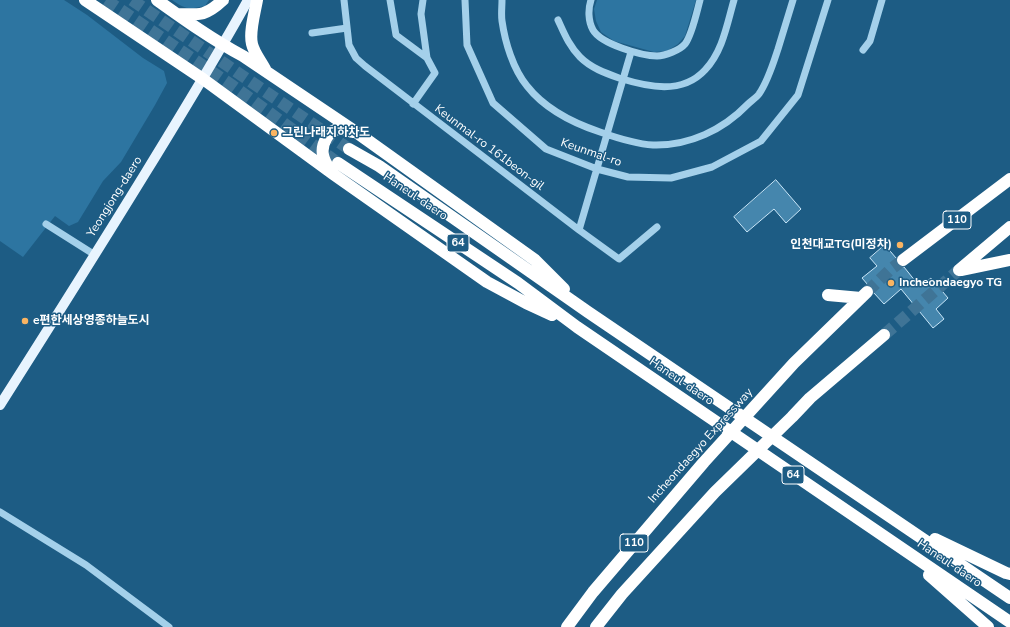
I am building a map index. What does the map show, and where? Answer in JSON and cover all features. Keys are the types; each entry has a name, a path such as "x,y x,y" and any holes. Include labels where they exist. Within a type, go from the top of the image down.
{"highway":[{"path":"85,0 203,79 333,174 487,282 526,303 577,327"},
{"path":"157,0 356,132 535,260 588,312"},
{"path":"176,14 196,14 207,12 215,8 223,0"},
{"path":"256,0 252,44 255,52 268,73"},
{"path":"333,174 325,162 323,155 323,146 326,139 330,132 339,129 356,132"},
{"name":"Haneul-daero","path":"349,149 379,166 588,312 1010,598"},
{"name":"Haneul-daero","path":"338,163 518,283 577,327 1010,622"},
{"name":"110","path":"903,260 1010,179"},
{"path":"1010,228 959,270 1010,260"},
{"name":"Incheondaegyo Expressway","path":"567,627 593,592 704,462 794,363 864,295 828,295"},
{"name":"110","path":"596,627 622,594 715,492 810,398 884,335"},
{"path":"901,524 1010,574"},
{"path":"892,542 988,627"}],"main road":[{"name":"Yeongjong-daero","path":"0,405 95,255 203,79 248,0"}],"street":[{"name":"Keunmal-ro 161beon-gil","path":"344,0 349,46 356,58 413,104 579,230 619,259 657,227"},
{"path":"390,0 396,35 427,58"},
{"path":"413,104 435,73 427,58 421,14 423,0"},
{"name":"Keunmal-ro","path":"465,0 468,45 494,103 546,149 597,169 628,177 671,178 712,168 761,141 798,95 828,0"},
{"path":"502,0 502,20 506,42 514,64 526,85 540,100 561,115 586,128 630,142 653,144 675,143 698,138 721,126 739,114 759,94 770,72 793,0"},
{"path":"591,0 589,5 593,31 603,40 631,52 658,56 672,53 685,44 690,34 700,0"},
{"path":"558,20 569,44 591,67 603,73 641,85 656,87 672,86 690,82 704,71 716,56 723,40 734,0"},
{"path":"863,50 870,41 882,0"},
{"path":"312,33 347,28"},
{"path":"579,230 631,52"},
{"path":"46,224 95,255"},
{"path":"0,512 86,565 169,627"}],"shaded area":[{"path":"0,0 64,0 87,15 143,58 164,71 167,83 121,162 103,181 78,222 69,226 55,216 23,257 0,241"},
{"path":"172,0 209,0 205,6 188,8 181,6"},
{"path":"597,0 696,0 685,36 678,44 667,51 654,52 614,41 601,32 596,21 594,9"}],"building":[{"path":"776,180 801,209 786,223 774,209 747,232 734,217"},
{"name":"Incheondaegyo TG","path":"885,245 896,258 897,265 904,267 920,287 931,278 948,298 936,309 944,319 933,328 901,289 884,304 874,293 873,287 868,285 862,278 877,266 870,258"}],"tunnel":[{"path":"106,0 233,86 338,163"},
{"path":"132,0 349,149"},
{"path":"867,292 891,269 903,260"},
{"path":"884,335 959,270"}],"place":[{"name":"그린나래지하차도","path":"274,133"},
{"name":"인천대교TG(미정차)","path":"900,245"},
{"name":"Incheondaegyo TG","path":"891,283"},
{"name":"e편한세상영종하늘도시","path":"25,321"}]}
